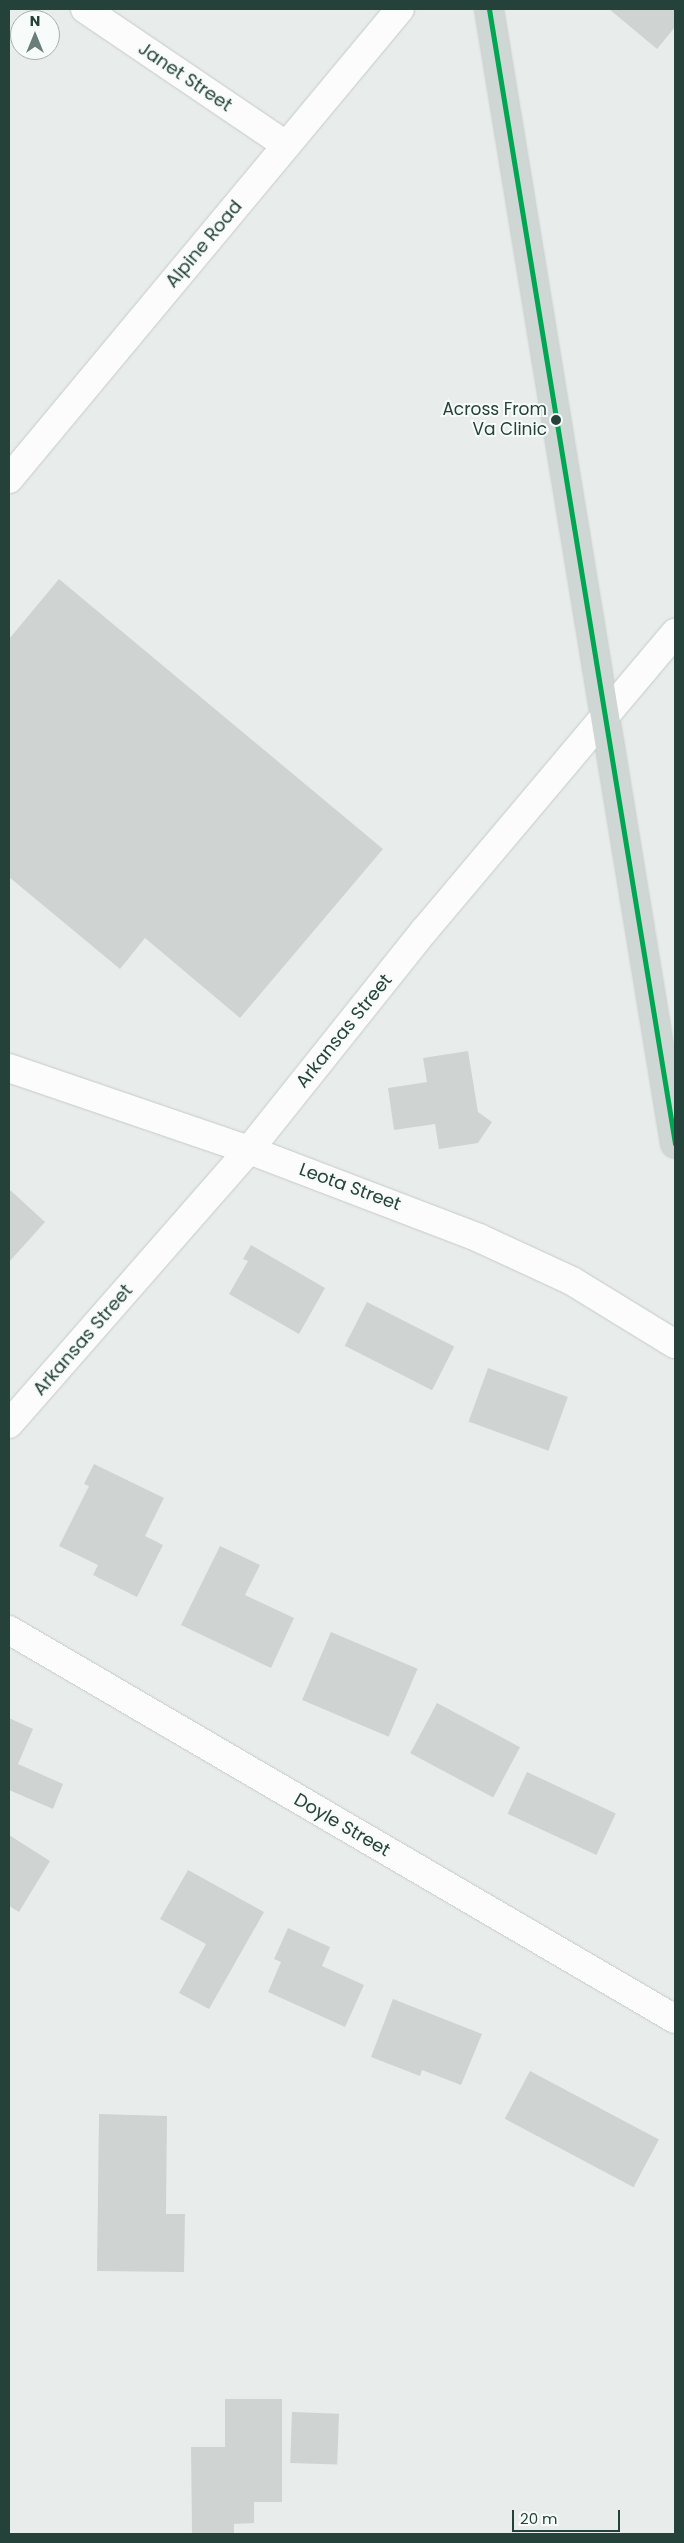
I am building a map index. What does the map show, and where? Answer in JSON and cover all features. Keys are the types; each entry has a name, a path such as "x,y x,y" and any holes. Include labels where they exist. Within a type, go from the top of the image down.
{"main road":[{"path":"488,9 675,1144"}],"street":[{"name":"Janet Street","path":"85,9 286,145"},
{"name":"Alpine Road","path":"9,479 400,9"},
{"name":"Arkansas Street","path":"9,1424 249,1150 424,931 606,718 675,633"},
{"name":"Leota Street","path":"9,1068 249,1150 396,1204 522,1256 572,1281 675,1344"},
{"name":"Doyle Street","path":"9,1630 675,2019"}],"building":[{"path":"609,9 675,9 675,27 657,49"},
{"path":"59,579 383,849 240,1018 145,938 120,969 9,877 9,639"},
{"path":"468,1051 478,1112 492,1122 478,1143 439,1149 435,1124 394,1130 388,1088 427,1082 423,1058"},
{"path":"9,1189 45,1222 9,1262"},
{"path":"251,1245 325,1288 299,1334 229,1294 248,1261 243,1259"},
{"path":"367,1302 454,1346 432,1390 345,1346"},
{"path":"488,1368 568,1397 548,1451 469,1422"},
{"path":"94,1464 164,1498 145,1536 163,1545 137,1597 93,1575 98,1565 59,1546 89,1486 84,1484"},
{"path":"220,1546 260,1565 245,1595 294,1618 271,1668 181,1625"},
{"path":"331,1632 418,1669 389,1737 302,1700"},
{"path":"437,1703 520,1747 493,1797 410,1753"},
{"path":"9,1718 33,1729 18,1764 63,1784 53,1809 9,1790"},
{"path":"527,1772 616,1813 596,1855 508,1814"},
{"path":"9,1835 50,1861 19,1912 9,1906"},
{"path":"188,1870 264,1912 209,2009 179,1993 206,1944 160,1919"},
{"path":"288,1928 330,1947 322,1966 364,1985 345,2027 268,1992 281,1962 274,1959"},
{"path":"393,1999 482,2034 461,2085 422,2070 420,2076 371,2057"},
{"path":"530,2071 659,2140 634,2187 505,2119"},
{"path":"99,2114 167,2116 166,2214 185,2214 184,2272 97,2271"},
{"path":"225,2399 282,2399 282,2502 254,2502 254,2523 234,2524 234,2534 192,2534 191,2447 225,2447"},
{"path":"292,2412 339,2414 337,2465 290,2463"}],"transit line":[{"path":"489,9 675,1144"}],"place":[{"name":"Across From Va Clinic","path":"556,420"}]}
